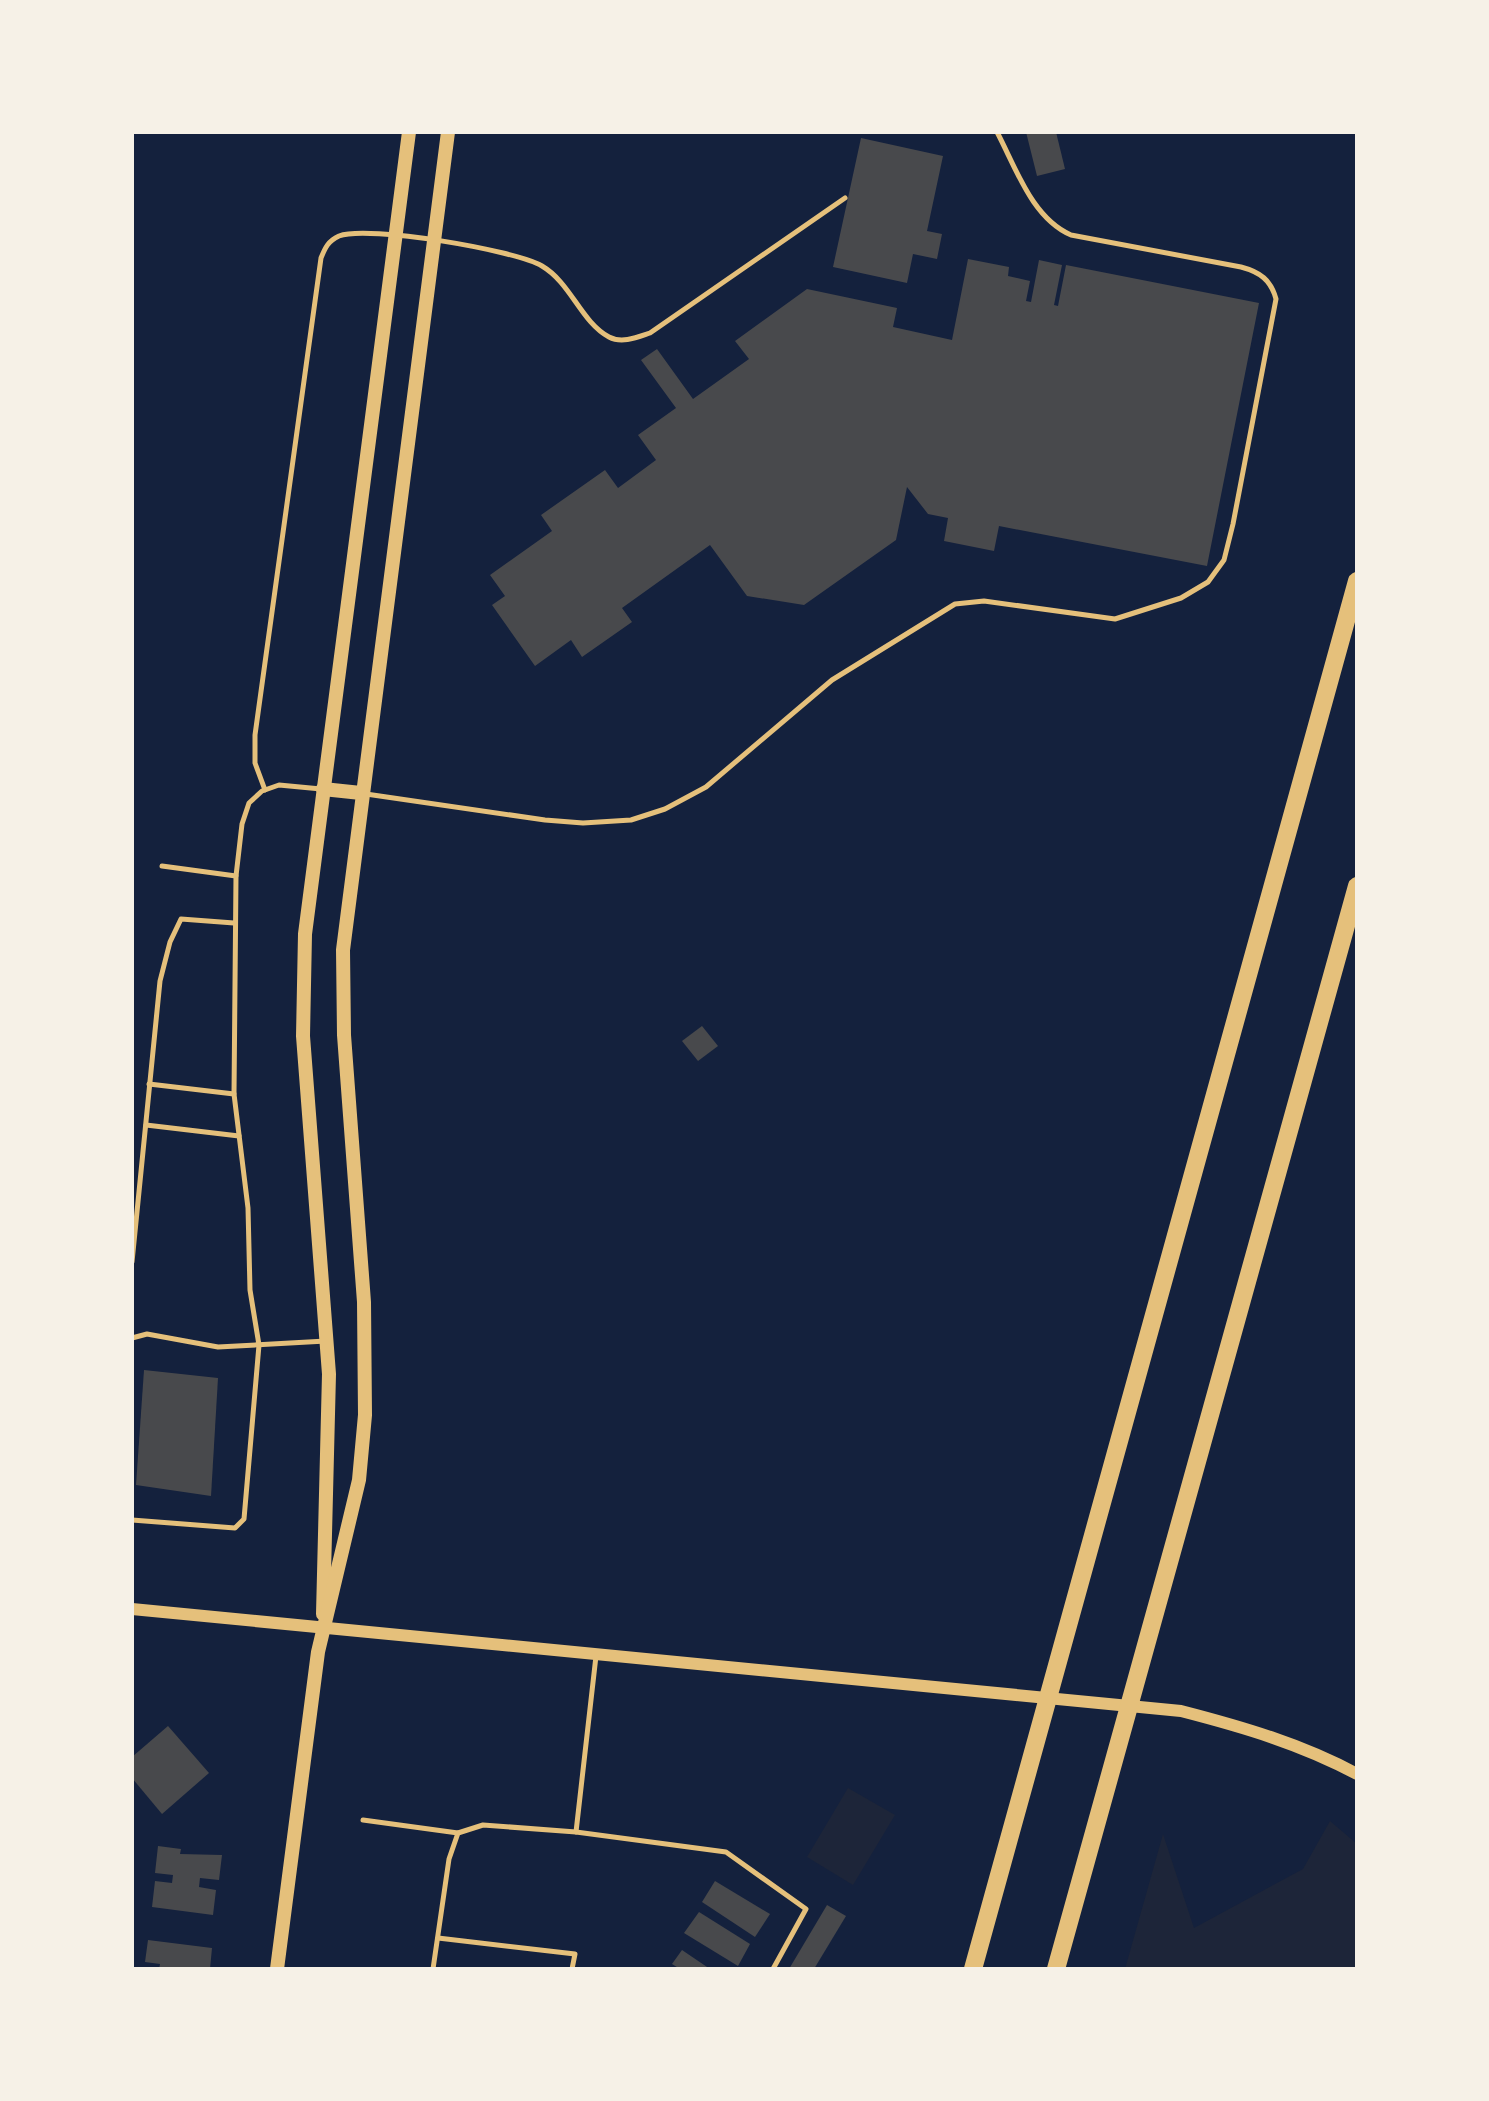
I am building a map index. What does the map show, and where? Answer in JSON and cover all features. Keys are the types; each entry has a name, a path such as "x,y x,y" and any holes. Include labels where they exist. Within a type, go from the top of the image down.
{"highway":[{"path":"973,1969 1357,581"},
{"path":"1056,1969 1357,886"}],"main road":[{"path":"324,1627 329,1416 327,1341 303,989 310,875 409,132"},
{"path":"277,1969 324,1627 359,1480 365,1415 364,1302 342,991 348,894 448,132"},
{"path":"323,789 361,793"}],"street":[{"path":"132,1609 1181,1711 1254,1729 1319,1753 1357,1774"}],"lane":[{"path":"361,793 545,820 583,823 631,820 665,809 706,787 832,680 955,604 984,601 1115,619 1181,598 1208,582 1224,560 1233,524 1276,299 1272,286 1257,271 1071,235 1053,227 1041,214 997,132"},
{"path":"265,790 255,763 255,735 321,258 327,243 341,235 395,236 496,251 542,266 568,288 591,320 610,338 627,340 650,333 845,198"},
{"path":"132,1520 220,1530 235,1528 244,1519 259,1345 250,1290 248,1208 234,1094 236,876 242,824 249,803 265,790 279,785 323,789"},
{"path":"162,866 236,876"},
{"path":"132,1262 160,981 170,942 181,919 234,923"},
{"path":"149,1084 234,1094"},
{"path":"146,1125 239,1136"},
{"path":"132,1338 147,1334 218,1347 327,1341"},
{"path":"576,1832 596,1656"},
{"path":"363,1820 458,1833 483,1825 576,1832 726,1852 806,1909 773,1969"},
{"path":"433,1969 449,1859 458,1833"},
{"path":"438,1938 575,1954 572,1969"}],"shaded area":[{"path":"848,1788 895,1815 853,1885 807,1857"},
{"path":"1330,1821 1357,1844 1357,1969 1125,1969 1163,1834 1194,1928 1303,1869"}],"building":[{"path":"1026,132 1056,132 1065,169 1037,176"},
{"path":"861,138 943,156 927,231 942,234 937,259 913,254 907,283 833,267"},
{"path":"968,259 1009,267 1008,276 1030,281 1026,301 1031,302 1039,260 1062,265 1054,305 1058,306 1066,265 1259,303 1207,566 999,526 994,551 944,541 948,518 928,514 907,487 896,540 804,605 747,596 710,545 622,608 632,622 582,657 571,640 535,666 492,605 505,596 490,575 552,531 541,515 605,470 618,488 656,460 638,435 676,408 641,360 657,349 693,399 749,359 735,341 807,289 897,308 893,327 952,340"},
{"path":"702,1026 718,1046 698,1061 682,1041"},
{"path":"144,1370 218,1378 211,1496 136,1485"},
{"path":"168,1726 209,1773 162,1814 132,1778 132,1757"},
{"path":"158,1846 181,1849 180,1854 222,1855 219,1880 200,1878 199,1887 216,1890 213,1915 152,1907 155,1881 172,1883 173,1875 155,1873"},
{"path":"715,1881 770,1914 755,1937 702,1902"},
{"path":"827,1905 846,1916 814,1969 789,1969"},
{"path":"699,1912 750,1944 738,1966 684,1933"},
{"path":"148,1940 212,1948 210,1969 159,1969 160,1964 145,1962"},
{"path":"682,1950 710,1969 680,1969 672,1964"}]}
